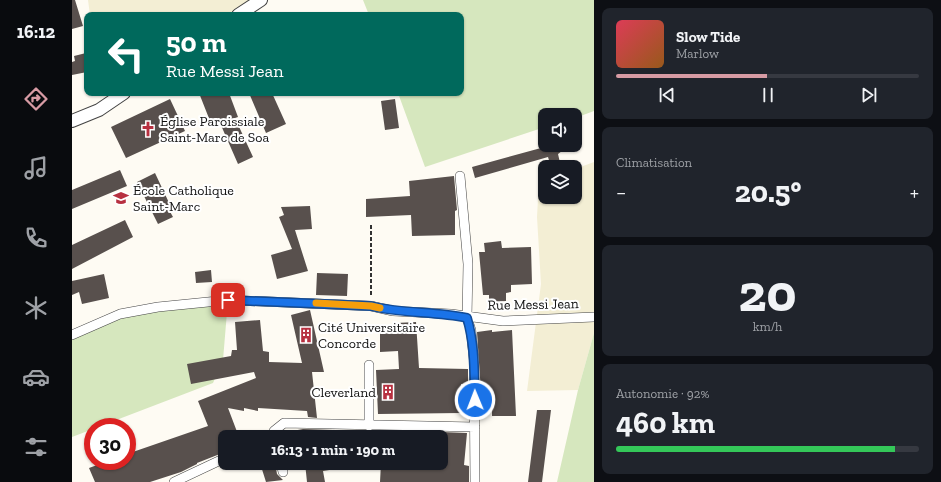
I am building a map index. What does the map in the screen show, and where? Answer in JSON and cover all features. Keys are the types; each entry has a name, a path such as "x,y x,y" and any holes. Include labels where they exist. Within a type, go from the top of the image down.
{"street":[{"path":"243,12 261,0"},
{"path":"72,121 99,110 120,96"},
{"path":"460,176 468,264 467,318 471,330 474,360 475,482"},
{"name":"Rue Messi Jean","path":"72,335 120,314 158,307 228,300 371,306 393,311 450,314 467,318 503,321 594,317"},
{"path":"369,365 369,426"},
{"path":"275,430 284,423 369,426 475,427"},
{"path":"174,482 218,461"}],"path":[{"path":"371,225 371,306"}],"shaded area":[{"path":"88,0 261,0 243,12 90,12"},
{"path":"594,162 594,333 578,390 527,391 541,284 537,217 538,198 538,204 582,204 582,166"}],"green space":[{"path":"363,0 594,0 594,111 582,115 582,108 538,108 538,129 425,167 399,96 464,96 464,12 368,12"},
{"path":"228,300 223,360 213,383 122,418 84,418 84,432 72,437 72,335 120,314"},
{"path":"594,333 594,482 557,482 578,390"}],"building":[{"path":"72,0 75,0 83,26 72,29"},
{"path":"84,54 84,73 72,75 72,62 75,61 74,56"},
{"path":"200,96 230,96 238,117 235,118 253,157 238,164 220,123 212,126"},
{"path":"250,96 273,96 286,124 266,133"},
{"name":"Église Paroissiale Saint-Marc de Soa","path":"170,99 185,131 126,158 111,127"},
{"path":"395,99 399,128 385,130 381,101"},
{"path":"538,149 538,152 561,152 558,154 559,160 549,160 548,157 475,178 472,167"},
{"path":"120,170 127,186 72,209 72,190"},
{"path":"155,173 171,207 168,208 173,217 158,224 137,182"},
{"path":"454,176 457,210 455,211 455,235 412,236 411,215 366,217 366,199 410,196 409,181"},
{"path":"310,206 312,229 295,230 308,271 277,279 271,255 292,249 279,217 284,215 281,207"},
{"path":"125,220 133,237 72,269 72,245"},
{"path":"501,241 502,248 531,247 532,284 511,285 511,292 506,293 506,301 489,302 489,295 483,295 479,252 485,252 484,243"},
{"path":"211,270 212,282 196,283 195,272"},
{"path":"317,273 348,274 347,296 316,295"},
{"path":"104,274 109,298 82,304 79,292 72,295 72,281"},
{"path":"310,310 324,372 312,372 317,418 308,417 307,411 258,408 258,411 244,408 244,411 228,408 236,430 218,430 218,455 197,463 181,472 150,482 95,482 90,470 136,470 136,451 208,426 198,401 256,378 254,372 191,384 187,364 231,356 232,350 237,350 235,322 260,320 263,351 269,352 269,362 302,363 291,315"},
{"path":"416,322 419,368 468,369 468,384 461,384 461,413 378,414 376,370 399,369 398,351 380,352 380,330 396,329 396,323"},
{"path":"492,330 492,332 512,330 516,416 492,416 492,407 482,408 477,332"},
{"path":"537,410 551,410 542,482 528,482"},
{"path":"303,429 336,430 298,430"},
{"path":"448,432 467,433 464,465 469,466 469,482 380,482 381,470 448,470"},
{"path":"262,470 276,470 277,474 283,480 266,482"},
{"path":"306,470 329,470 323,471 325,482 307,482"}],"slow traffic":[{"path":"316,303 371,306 380,308"}],"place":[{"name":"Église Paroissiale Saint-Marc de Soa","path":"148,129"},
{"name":"École Catholique Saint-Marc","path":"121,198"},
{"name":"Cité Universitaire Concorde","path":"306,335"},
{"name":"Cleverland","path":"388,392"}],"route":[{"path":"228,300 310,302 371,306 393,311 450,314 467,318 471,330 474,360 475,400"}]}
